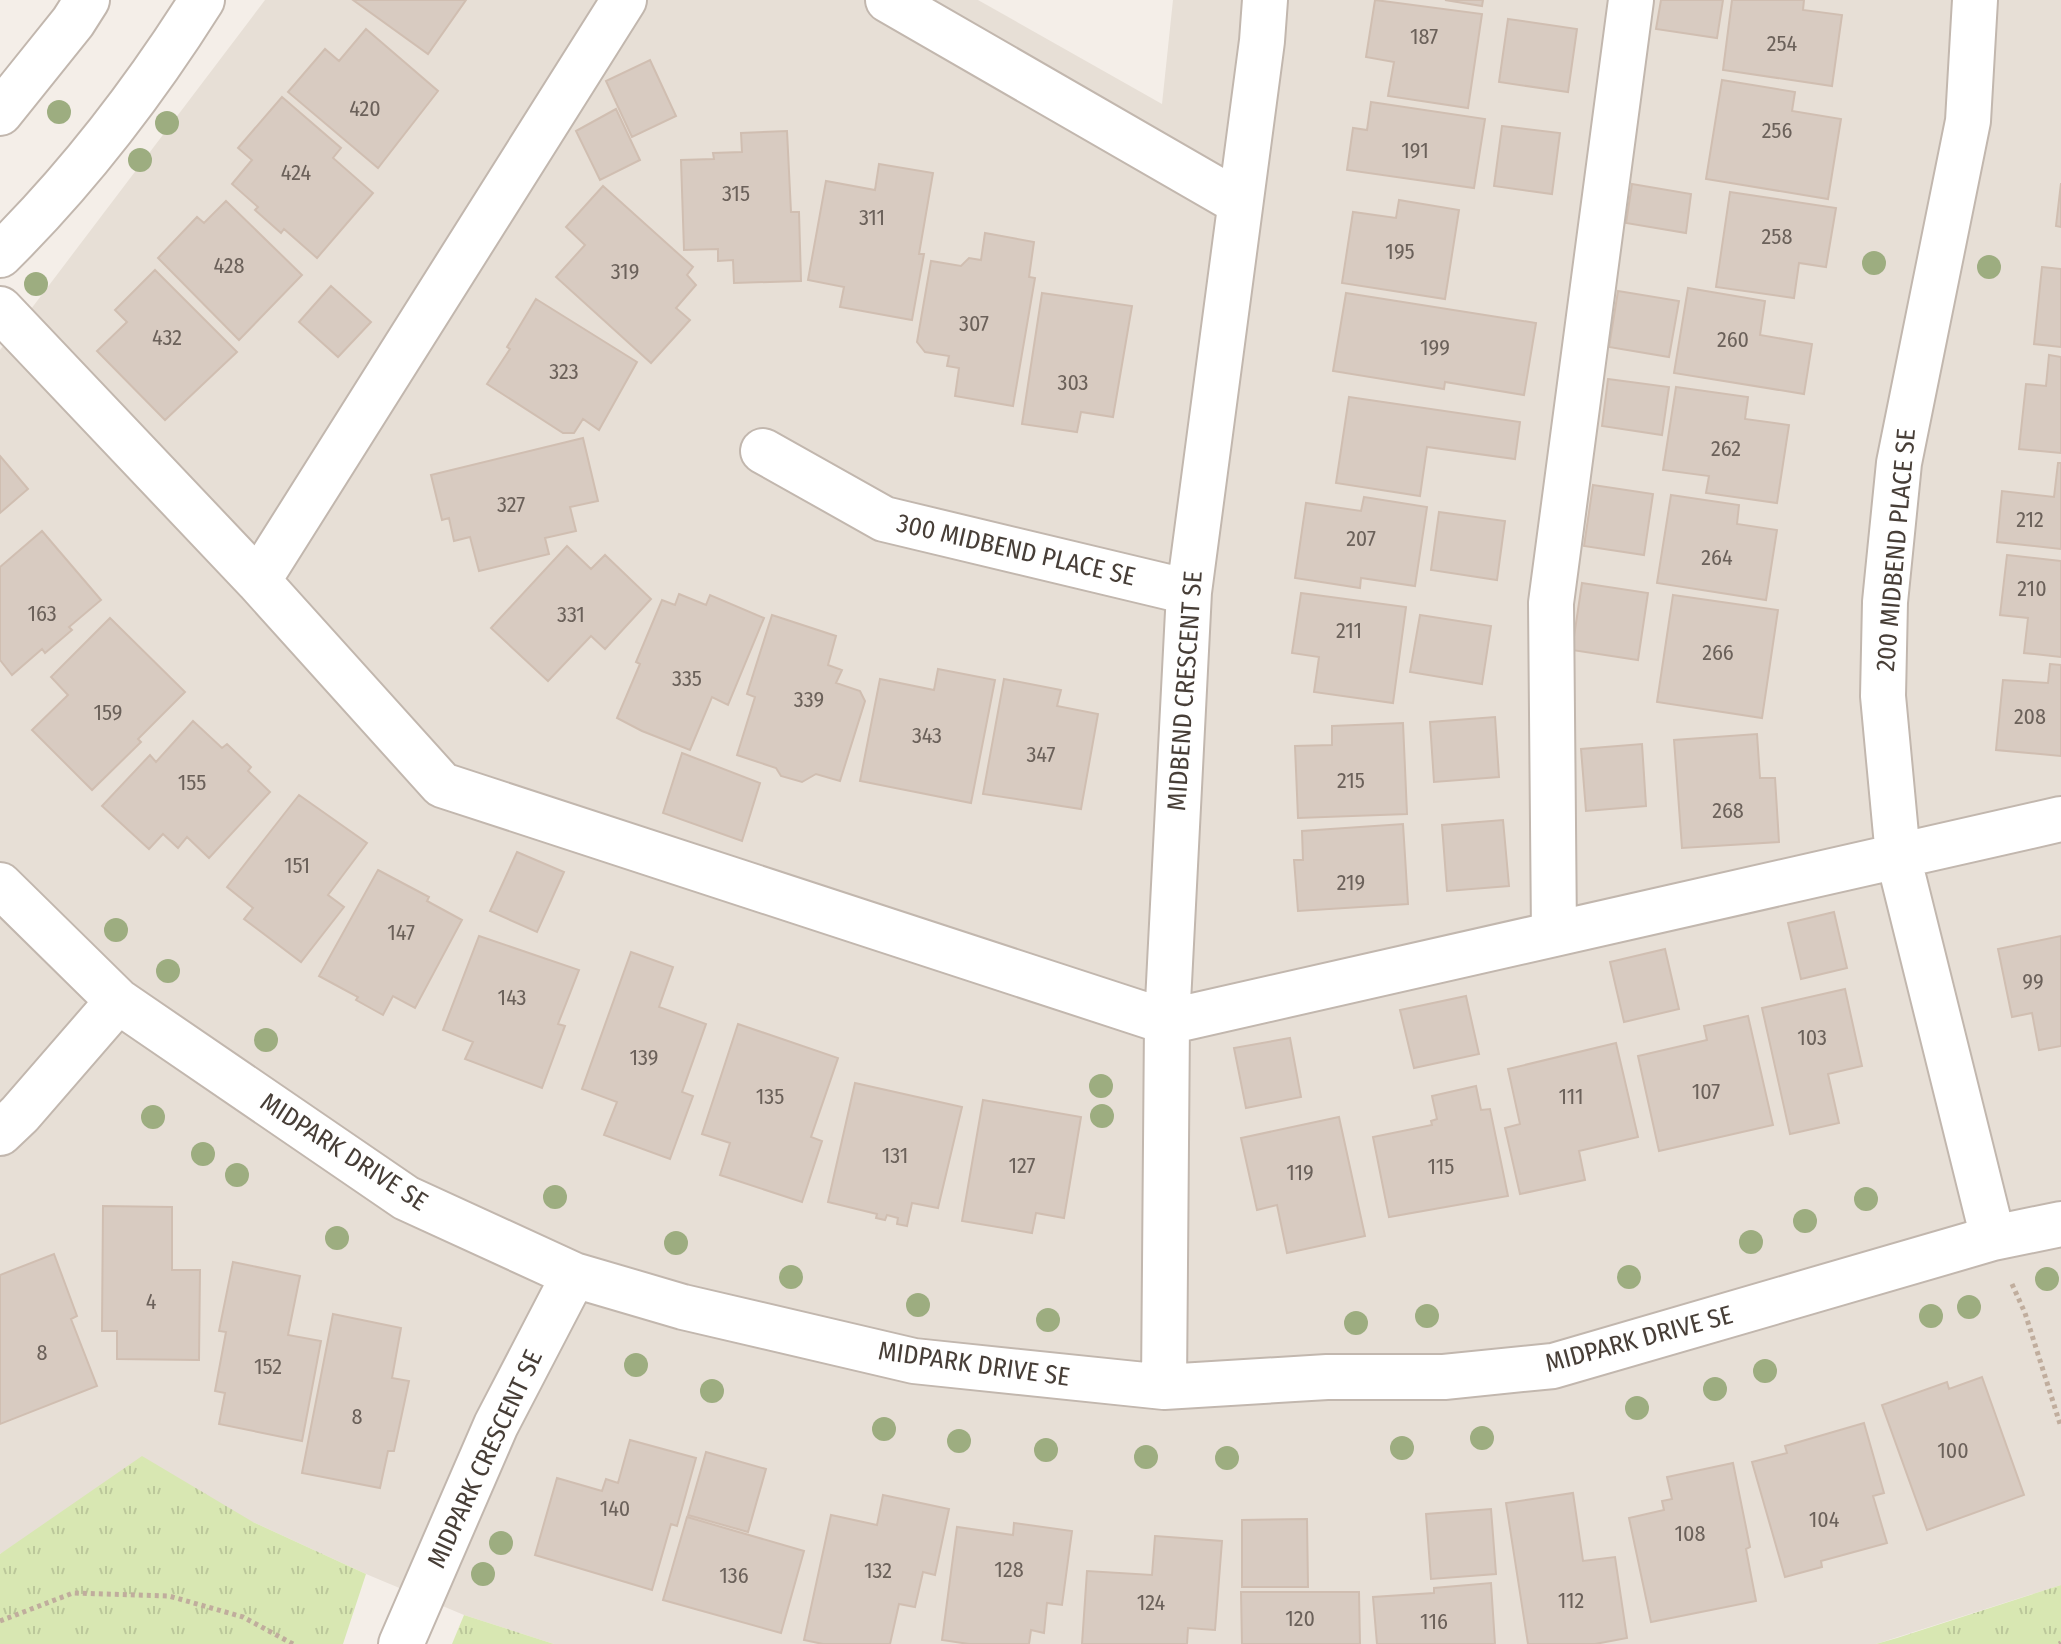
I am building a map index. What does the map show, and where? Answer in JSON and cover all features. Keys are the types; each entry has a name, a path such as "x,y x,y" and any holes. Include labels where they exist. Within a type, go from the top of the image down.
{"street":[{"path":"0,113 87,0"},
{"path":"0,255 50,206 159,69 202,0"},
{"path":"258,581 624,0"},
{"path":"888,0 1240,203"},
{"name":"MIDBEND CRESCENT SE","path":"1164,1387 1167,1022 1189,592 1265,0"},
{"path":"1554,934 1551,603 1631,0"},
{"name":"200 MIDBEND PLACE SE","path":"1975,0 1968,121 1899,463 1887,587 1883,696 1898,856 1993,1238"},
{"path":"0,309 258,581 442,785 1167,1022 2061,819"},
{"name":"300 MIDBEND PLACE SE","path":"763,451 884,519 1189,592"},
{"name":"MIDPARK DRIVE SE","path":"0,885 118,1001 406,1198 574,1275 683,1307 914,1361 1164,1387 1327,1377 1444,1377 1553,1366 1993,1238 2061,1224"},
{"path":"0,1133 118,1001"},
{"name":"MIDPARK CRESCENT SE","path":"401,1644 496,1425 574,1275"}],"path":[{"path":"1993,1238 2025,1313 2061,1427"},
{"path":"0,1621 73,1593 169,1596 243,1617 293,1644"}],"shaded area":[{"path":"265,0 978,0 1162,104 1173,0 2061,0 2061,1585 1876,1644 554,1644 464,1615 253,1522 7,1550 0,1554 0,350"}],"green space":[{"path":"142,1456 253,1522 366,1574 343,1644 0,1644 0,1554"},
{"path":"2061,1585 2061,1644 1876,1644 1897,1638"},
{"path":"464,1615 554,1644 452,1644"}],"building":[{"path":"353,0 466,0 428,54"},
{"path":"1375,0 1482,14 1468,108 1388,96 1394,62 1366,57"},
{"path":"1445,0 1483,0 1482,6"},
{"path":"1661,0 1723,0 1717,38 1656,29"},
{"path":"1732,0 1804,0 1803,10 1842,15 1832,86 1723,70"},
{"path":"1508,19 1577,29 1568,92 1499,82"},
{"path":"366,29 438,91 378,168 288,92 325,49 339,61"},
{"path":"650,60 676,116 632,137 606,81"},
{"path":"1722,80 1795,92 1792,111 1841,119 1828,199 1706,179"},
{"path":"282,97 341,148 333,158 373,193 317,258 284,229 281,233 232,184 252,160 238,148"},
{"path":"1371,102 1485,119 1474,188 1347,170 1353,128 1367,130"},
{"path":"616,109 640,160 600,180 576,131"},
{"path":"1502,126 1560,133 1552,194 1494,186"},
{"path":"787,131 791,212 799,212 801,281 734,283 733,260 718,261 718,249 684,250 681,160 714,159 713,153 742,152 741,133"},
{"path":"879,164 933,173 919,254 924,254 912,320 840,307 844,287 808,280 826,181 875,190"},
{"path":"2061,183 2061,227 2056,226"},
{"path":"1632,184 1691,194 1686,233 1626,223"},
{"path":"603,186 693,267 687,275 696,285 676,308 690,320 651,363 556,277 585,245 566,227"},
{"path":"1730,192 1836,208 1826,267 1799,263 1794,298 1716,287"},
{"path":"1399,200 1459,210 1445,299 1342,283 1353,212 1396,218"},
{"path":"226,201 302,275 239,340 158,258 197,217 204,223"},
{"path":"985,233 1034,242 1029,277 1035,278 1013,406 955,396 959,368 947,366 949,356 925,352 917,342 931,261 961,266 969,258 981,260"},
{"path":"2042,267 2061,269 2061,347 2034,344"},
{"path":"155,270 237,352 165,420 97,351 127,322 115,310"},
{"path":"331,286 371,322 338,357 299,322"},
{"path":"1688,288 1765,301 1760,335 1812,344 1804,394 1674,373"},
{"path":"1618,291 1679,301 1669,357 1609,347"},
{"path":"1042,293 1132,306 1113,417 1081,412 1077,432 1022,424"},
{"path":"1346,293 1536,323 1524,395 1445,382 1444,389 1333,371"},
{"path":"536,299 637,362 599,430 583,419 574,433 563,433 487,384 510,349 507,347"},
{"path":"2049,355 2061,357 2061,453 2019,449 2026,384 2046,386"},
{"path":"1608,379 1669,387 1662,435 1602,426"},
{"path":"1676,387 1748,397 1745,419 1789,425 1777,503 1706,493 1709,476 1663,470"},
{"path":"1349,397 1520,422 1515,459 1427,447 1420,496 1336,483"},
{"path":"583,438 598,501 570,507 576,531 545,538 549,554 479,571 470,537 454,541 449,518 442,520 431,475"},
{"path":"0,456 28,489 0,513"},
{"path":"2058,463 2061,463 2061,549 1997,542 2002,491 2054,497"},
{"path":"1593,485 1653,494 1644,555 1584,546"},
{"path":"1671,495 1739,505 1737,524 1777,530 1766,600 1657,583"},
{"path":"1364,497 1427,507 1415,586 1361,578 1360,588 1295,578 1306,503 1361,511"},
{"path":"1439,512 1505,521 1497,580 1431,570"},
{"path":"42,531 101,600 45,653 42,649 12,675 0,660 0,567"},
{"path":"567,546 591,569 605,555 651,599 605,649 591,636 548,681 491,628"},
{"path":"2007,555 2061,561 2061,657 2024,653 2028,618 2000,615"},
{"path":"1582,583 1648,593 1638,660 1572,650"},
{"path":"1301,593 1406,607 1393,703 1314,692 1319,657 1292,653"},
{"path":"679,594 706,605 710,595 764,618 728,705 712,697 690,750 617,718 662,600 675,605"},
{"path":"1673,595 1778,610 1762,718 1657,702"},
{"path":"772,615 836,636 828,665 842,670 836,683 860,691 865,701 840,781 816,774 802,782 781,776 776,768 737,755 755,697 747,694"},
{"path":"1420,615 1491,626 1482,684 1410,672"},
{"path":"110,618 185,692 138,739 141,742 92,790 32,730 68,695 51,677"},
{"path":"2050,664 2061,665 2061,756 1996,750 2003,680 2048,683"},
{"path":"938,669 995,680 971,803 860,781 880,679 934,690"},
{"path":"1004,679 1061,690 1057,706 1098,714 1081,809 983,794"},
{"path":"1495,717 1499,777 1434,782 1430,722"},
{"path":"193,721 222,748 227,744 251,767 248,771 270,792 209,858 187,837 178,848 163,834 149,849 102,806 150,755 156,762"},
{"path":"1403,723 1407,814 1298,818 1295,746 1332,745 1332,726"},
{"path":"1757,734 1760,778 1775,778 1779,842 1682,848 1674,740"},
{"path":"1642,744 1646,806 1586,811 1581,749"},
{"path":"682,753 760,783 742,841 663,813"},
{"path":"299,795 367,843 328,895 344,907 301,962 244,919 253,908 227,887"},
{"path":"1503,820 1509,886 1447,891 1442,825"},
{"path":"1403,824 1408,904 1298,911 1294,860 1303,860 1302,831"},
{"path":"517,852 564,872 537,932 490,911"},
{"path":"378,870 429,897 427,901 462,920 415,1008 393,996 383,1015 319,976"},
{"path":"1834,912 1847,968 1801,979 1788,923"},
{"path":"479,936 579,970 558,1024 565,1026 542,1088 465,1059 473,1042 443,1030"},
{"path":"2061,936 2061,1046 2039,1050 2032,1013 2012,1017 1998,949"},
{"path":"1665,949 1679,1009 1624,1022 1610,962"},
{"path":"631,952 673,967 659,1007 706,1024 682,1092 693,1096 670,1159 604,1135 617,1102 582,1089"},
{"path":"1845,989 1862,1066 1828,1074 1839,1123 1790,1134 1762,1008"},
{"path":"1466,996 1479,1054 1414,1068 1400,1010"},
{"path":"1748,1016 1773,1125 1659,1151 1638,1056 1707,1040 1704,1026"},
{"path":"738,1024 838,1058 811,1137 822,1141 802,1202 720,1175 730,1143 702,1134"},
{"path":"1290,1038 1301,1097 1246,1108 1234,1048"},
{"path":"1616,1043 1638,1137 1579,1151 1585,1180 1520,1194 1505,1128 1520,1124 1508,1069"},
{"path":"855,1083 962,1107 938,1208 912,1203 907,1226 897,1224 898,1218 887,1215 885,1220 876,1218 877,1214 828,1202"},
{"path":"1476,1086 1481,1110 1490,1109 1508,1196 1389,1217 1373,1137 1432,1125 1431,1121 1437,1119 1432,1096"},
{"path":"983,1100 1081,1117 1064,1218 1036,1213 1032,1233 962,1221"},
{"path":"1339,1117 1365,1236 1287,1253 1277,1205 1257,1210 1241,1138"},
{"path":"103,1206 172,1207 172,1270 200,1270 199,1360 117,1359 117,1331 102,1331"},
{"path":"54,1254 77,1316 71,1319 97,1386 0,1424 0,1275"},
{"path":"233,1262 300,1276 288,1335 321,1341 302,1441 219,1424 225,1393 215,1391 226,1332 219,1331"},
{"path":"333,1314 401,1328 392,1378 409,1381 394,1451 388,1451 380,1488 302,1473"},
{"path":"1982,1377 2024,1495 1927,1530 1882,1405 1947,1382 1949,1389"},
{"path":"1864,1423 1884,1493 1873,1496 1887,1543 1821,1561 1822,1567 1785,1577 1752,1462 1787,1453 1785,1446"},
{"path":"630,1440 696,1458 677,1526 671,1524 652,1590 535,1555 557,1478 602,1491 606,1479 618,1483"},
{"path":"706,1452 766,1469 748,1532 688,1515"},
{"path":"1733,1463 1750,1547 1746,1549 1756,1601 1651,1622 1629,1518 1664,1510 1662,1501 1672,1499 1667,1477"},
{"path":"1573,1493 1583,1561 1615,1557 1627,1638 1595,1644 1528,1644 1506,1503"},
{"path":"883,1495 949,1509 935,1575 923,1572 915,1607 899,1604 890,1644 823,1644 804,1640 831,1515 877,1525"},
{"path":"1491,1509 1496,1574 1431,1579 1426,1514"},
{"path":"687,1517 804,1551 781,1633 663,1600"},
{"path":"1307,1519 1308,1587 1242,1587 1242,1520"},
{"path":"1014,1523 1072,1531 1062,1605 1047,1603 1044,1633 1031,1630 1029,1644 969,1644 942,1640 957,1527 1013,1535"},
{"path":"1155,1536 1222,1541 1215,1630 1188,1628 1187,1644 1082,1644 1087,1571 1152,1575"},
{"path":"1491,1583 1495,1644 1377,1644 1373,1597 1434,1593 1434,1588"},
{"path":"1241,1592 1359,1592 1360,1644 1242,1644"}]}
